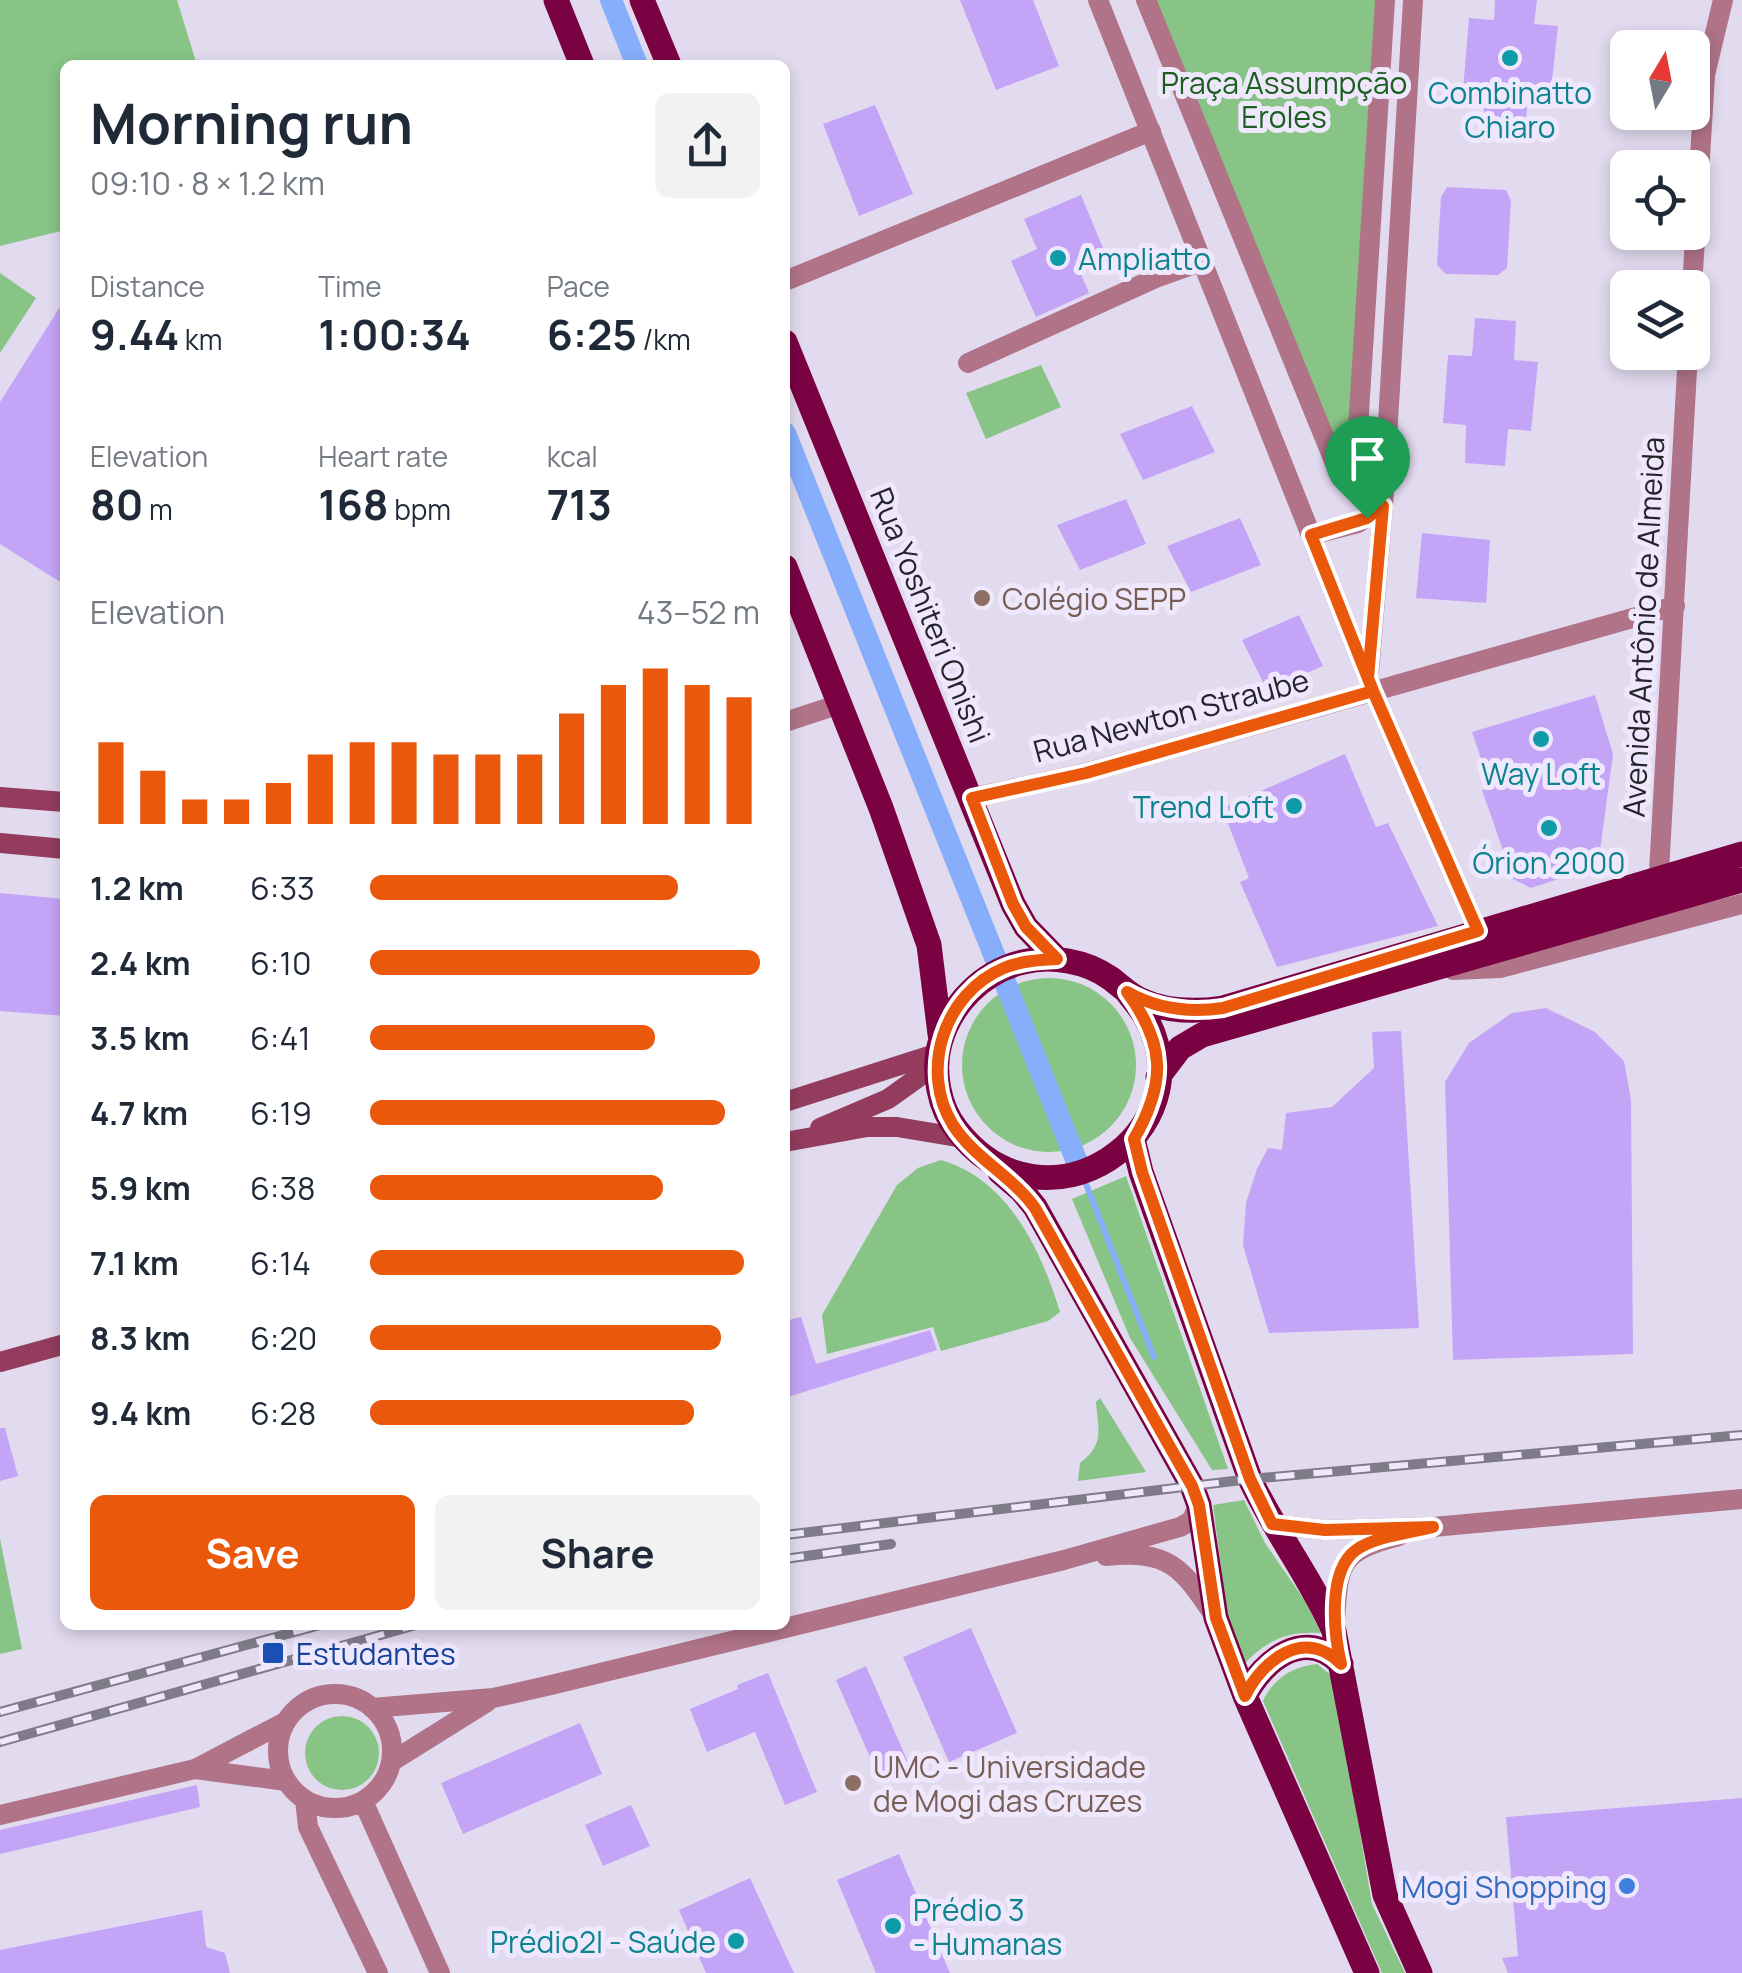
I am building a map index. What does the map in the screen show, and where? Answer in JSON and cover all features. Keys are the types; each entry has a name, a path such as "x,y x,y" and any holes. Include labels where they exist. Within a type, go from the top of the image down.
{"main road":[{"path":"556,0 580,60"},
{"path":"642,0 668,60"},
{"name":"Rua Yoshiteri Onishi","path":"790,354 1013,904 1026,927 1057,959"},
{"path":"790,579 929,945 940,1094 951,1123 1022,1190 1035,1208 1199,1505 1216,1618 1245,1696 1367,1973"},
{"path":"0,797 60,802"},
{"path":"0,843 60,849"},
{"path":"1158,1077 1180,1048 1202,1035 1422,972 1658,892 1742,854"},
{"path":"1127,992 1163,1007 1196,1012 1223,1008 1478,931 1658,892 1742,880"},
{"path":"790,1141 888,1099 939,1053 952,1013 972,989 1000,970 1026,961 1057,959 1108,976 1127,992 1146,1017 1156,1046 1158,1077 1152,1108 1134,1139 1106,1163 1072,1177 1035,1179 1000,1169 970,1145 897,1127 867,1127 790,1142"},
{"path":"790,1100 939,1053"},
{"path":"1134,1139 1142,1172 1250,1479 1272,1524 1319,1597 1334,1631 1385,1896 1420,1973"},
{"path":"0,1362 60,1345"},
{"path":"1245,1696 1256,1674 1280,1655 1297,1648 1330,1653 1341,1664"}],"street":[{"path":"1098,0 1370,684 1478,931"},
{"path":"1146,0 1341,478 1349,482 1356,476 1385,0"},
{"path":"1370,684 1413,0"},
{"path":"1693,270 1705,75 1723,0"},
{"path":"790,278 1151,131"},
{"path":"968,363 1158,277 1203,261"},
{"name":"Avenida Antônio de Almeida","path":"1658,892 1687,370"},
{"path":"1311,535 1358,523 1383,506"},
{"name":"Rua Newton Straube","path":"972,798 1086,773 1370,684 1675,606"},
{"path":"790,720 840,704"},
{"path":"1422,972 1500,968 1742,904"},
{"path":"1272,1524 1325,1530 1433,1527 1742,1499"},
{"path":"790,1626 1180,1528 1191,1521 1199,1505"},
{"path":"1334,1631 1341,1570 1354,1551 1433,1527"},
{"path":"1064,1560 1130,1554 1159,1557 1192,1583 1216,1618"},
{"path":"372,1708 493,1698 774,1630"},
{"path":"336,1694 355,1698 372,1708 389,1733 391,1762 385,1778 362,1801 344,1808 324,1807 305,1800 286,1781 278,1752 286,1722 298,1707 316,1697 336,1694"},
{"path":"391,1762 493,1698"},
{"path":"0,1815 196,1768 286,1722"},
{"path":"196,1768 286,1781"},
{"path":"305,1800 308,1827 378,1973"},
{"path":"362,1801 440,1973"}],"green space":[{"path":"0,0 177,0 195,60 60,60 60,231 0,246"},
{"name":"Praça Assumpção Eroles","path":"1138,0 1389,0 1359,489 1348,492 1332,481"},
{"path":"0,273 36,298 0,353"},
{"path":"1041,365 1061,407 986,439 966,393"},
{"path":"1049,978 1082,985 1110,1004 1129,1032 1136,1065 1129,1098 1110,1126 1082,1145 1049,1152 1016,1145 988,1126 969,1098 962,1065 969,1032 988,1004 1016,985"},
{"path":"941,1160 986,1183 1019,1220 1043,1265 1060,1312 1048,1321 941,1351 933,1327 827,1354 822,1315 897,1185 918,1168"},
{"path":"1126,1176 1228,1469 1212,1470 1130,1338 1072,1199"},
{"path":"1100,1398 1146,1472 1078,1481 1080,1463 1097,1443 1096,1402"},
{"path":"1244,1500 1265,1543 1305,1601 1321,1633 1278,1639 1244,1664 1227,1613 1213,1505"},
{"path":"0,1539 22,1649 0,1654"},
{"path":"1317,1664 1332,1676 1336,1690 1372,1904 1405,1973 1382,1973 1263,1701 1285,1675"},
{"path":"342,1716 368,1727 379,1753 368,1779 342,1790 316,1779 305,1753 316,1727"}],"building":[{"path":"960,0 1033,0 1059,66 996,90"},
{"name":"Combinatto Chiaro","path":"1495,0 1537,0 1534,24 1558,26 1550,99 1528,96 1525,131 1482,128 1486,92 1463,90 1469,18 1494,20"},
{"path":"875,105 913,194 859,216 823,124"},
{"path":"1447,187 1506,190 1511,201 1507,268 1498,275 1446,274 1437,265 1441,197"},
{"name":"Ampliatto","path":"1081,195 1106,255 1078,267 1089,293 1036,317 1011,261 1037,249 1024,219"},
{"path":"60,307 60,582 0,544 0,402"},
{"path":"1475,318 1516,321 1514,360 1538,362 1531,431 1508,429 1505,466 1465,463 1466,425 1443,423 1448,355 1472,356"},
{"path":"1192,406 1215,452 1143,480 1120,434"},
{"path":"1126,499 1146,544 1080,570 1057,525"},
{"path":"1240,518 1261,565 1191,592 1167,546"},
{"path":"1422,533 1490,540 1486,603 1416,598"},
{"path":"1299,615 1323,666 1267,690 1242,640"},
{"name":"Órion 2000","path":"1595,695 1613,754 1598,866 1531,888 1513,879 1482,790 1491,788 1472,732"},
{"path":"1345,754 1376,827 1388,823 1438,926 1277,967 1240,882 1249,878 1222,808"},
{"path":"0,893 60,899 60,1016 0,1011"},
{"path":"1546,1008 1595,1032 1624,1061 1631,1100 1633,1354 1453,1360 1445,1082 1469,1043 1512,1013"},
{"path":"1401,1031 1419,1328 1269,1333 1243,1245 1246,1203 1257,1169 1268,1148 1282,1150 1286,1113 1332,1107 1374,1068 1372,1032"},
{"path":"801,1317 816,1364 930,1330 937,1350 790,1396 790,1320"},
{"path":"0,1428 5,1428 18,1476 0,1481"},
{"path":"971,1628 1017,1733 949,1762 903,1657"},
{"path":"866,1666 911,1769 881,1782 836,1680"},
{"path":"768,1673 817,1792 785,1805 755,1732 707,1752 690,1709"},
{"path":"580,1723 602,1774 463,1834 441,1783"},
{"path":"197,1785 200,1807 0,1854 0,1830"},
{"name":"Mogi Shopping","path":"1742,1798 1742,1973 1508,1973 1502,1958 1518,1956 1506,1817"},
{"path":"631,1805 650,1846 603,1866 585,1825"},
{"name":"Prédio 3 - Humanas","path":"899,1854 950,1973 876,1973 837,1880"},
{"name":"Prédio2I - Saúde","path":"750,1878 794,1973 706,1973 679,1910"},
{"path":"202,1910 206,1947 225,1953 230,1973 0,1973 0,1950"}],"waterway":[{"path":"611,0 635,60"},
{"path":"790,445 1077,1162"},
{"path":"1086,1184 1154,1357"}],"railway":[{"path":"790,1534 1250,1479 1742,1435"},
{"path":"790,1558 891,1544"},
{"path":"0,1712 302,1630"},
{"path":"0,1742 398,1630"}],"place":[{"name":"Combinatto Chiaro","path":"1510,58"},
{"name":"Ampliatto","path":"1058,258"},
{"name":"Colégio SEPP","path":"982,598"},
{"name":"Way Loft","path":"1541,739"},
{"name":"Trend Loft","path":"1294,806"},
{"name":"Órion 2000","path":"1549,828"},
{"name":"Estudantes","path":"273,1653"},
{"name":"UMC - Universidade de Mogi das Cruzes","path":"853,1783"},
{"name":"Mogi Shopping","path":"1627,1886"},
{"name":"Prédio 3 - Humanas","path":"893,1926"},
{"name":"Prédio2I - Saúde","path":"736,1941"}],"route":[{"path":"1367,518 1311,535 1373,691 1478,931 1223,1008 1196,1012 1163,1007 1127,992 1146,1017 1156,1046 1158,1077 1152,1108 1134,1139 1142,1172 1250,1479 1272,1524 1325,1530 1433,1527 1362,1546 1345,1562 1338,1583 1334,1631 1341,1664 1330,1653 1297,1648 1280,1655 1256,1674 1245,1696 1216,1618 1199,1505 1192,1486 1035,1208 1022,1190 966,1143 951,1123 940,1094 937,1064 940,1042 952,1013 972,989 1000,970 1026,961 1057,959 1026,927 1013,904 972,798 1086,773 1373,691 1368,678 1383,506 1367,518"}]}
